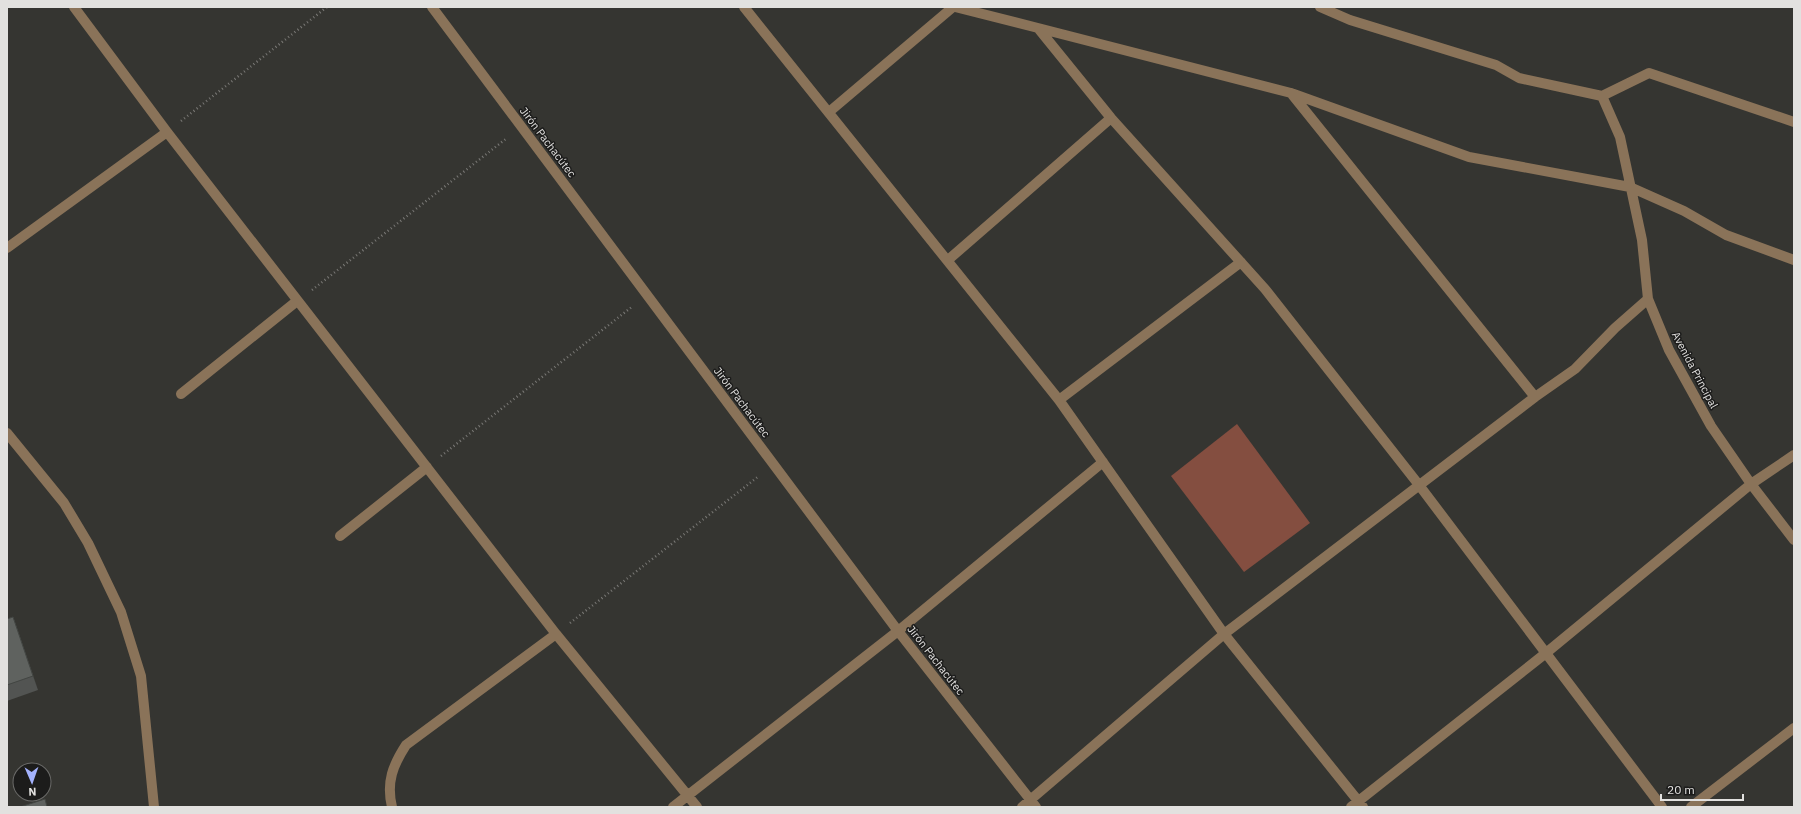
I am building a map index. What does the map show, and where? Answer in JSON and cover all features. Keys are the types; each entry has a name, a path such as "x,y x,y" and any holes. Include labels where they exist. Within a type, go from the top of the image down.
{"street":[{"path":"74,7 167,132 556,634 697,807"},
{"name":"Jirón Pachacútec","path":"432,7 898,632 1033,804"},
{"path":"744,7 1059,400 1224,634 1357,805 1546,653 1751,484 1794,455"},
{"path":"829,112 954,7 1291,93 1469,157 1630,187 1684,211 1726,235 1794,260"},
{"path":"1320,7 1350,20 1496,65 1519,78 1602,96 1649,73 1794,122"},
{"path":"1038,28 1111,118 1265,289 1419,485 1662,807"},
{"path":"1291,93 1535,397"},
{"name":"Avenida Principal","path":"1602,96 1620,137 1642,240 1648,299 1669,350 1711,426 1751,484 1794,540"},
{"path":"948,260 1111,118"},
{"path":"7,248 167,132"},
{"path":"1059,400 1241,262"},
{"path":"1022,807 1033,804 1224,634 1535,397 1575,369 1615,328 1648,299"},
{"path":"181,394 298,301"},
{"path":"7,433 64,503 88,542 121,612 141,676 154,807"},
{"path":"673,807 898,632 1103,462"},
{"path":"340,536 426,467"},
{"path":"392,807 390,782 395,761 406,745 556,634"},
{"path":"1691,807 1794,728"}],"path":[{"path":"167,132 327,7"},
{"path":"298,301 522,127"},
{"path":"426,467 647,295"},
{"path":"556,634 773,464"}],"shaded area":[{"path":"1237,424 1310,523 1244,572 1171,476"}],"building":[{"path":"13,617 33,676 7,685 7,619"},
{"path":"36,802 46,802 47,807 20,807"}]}
